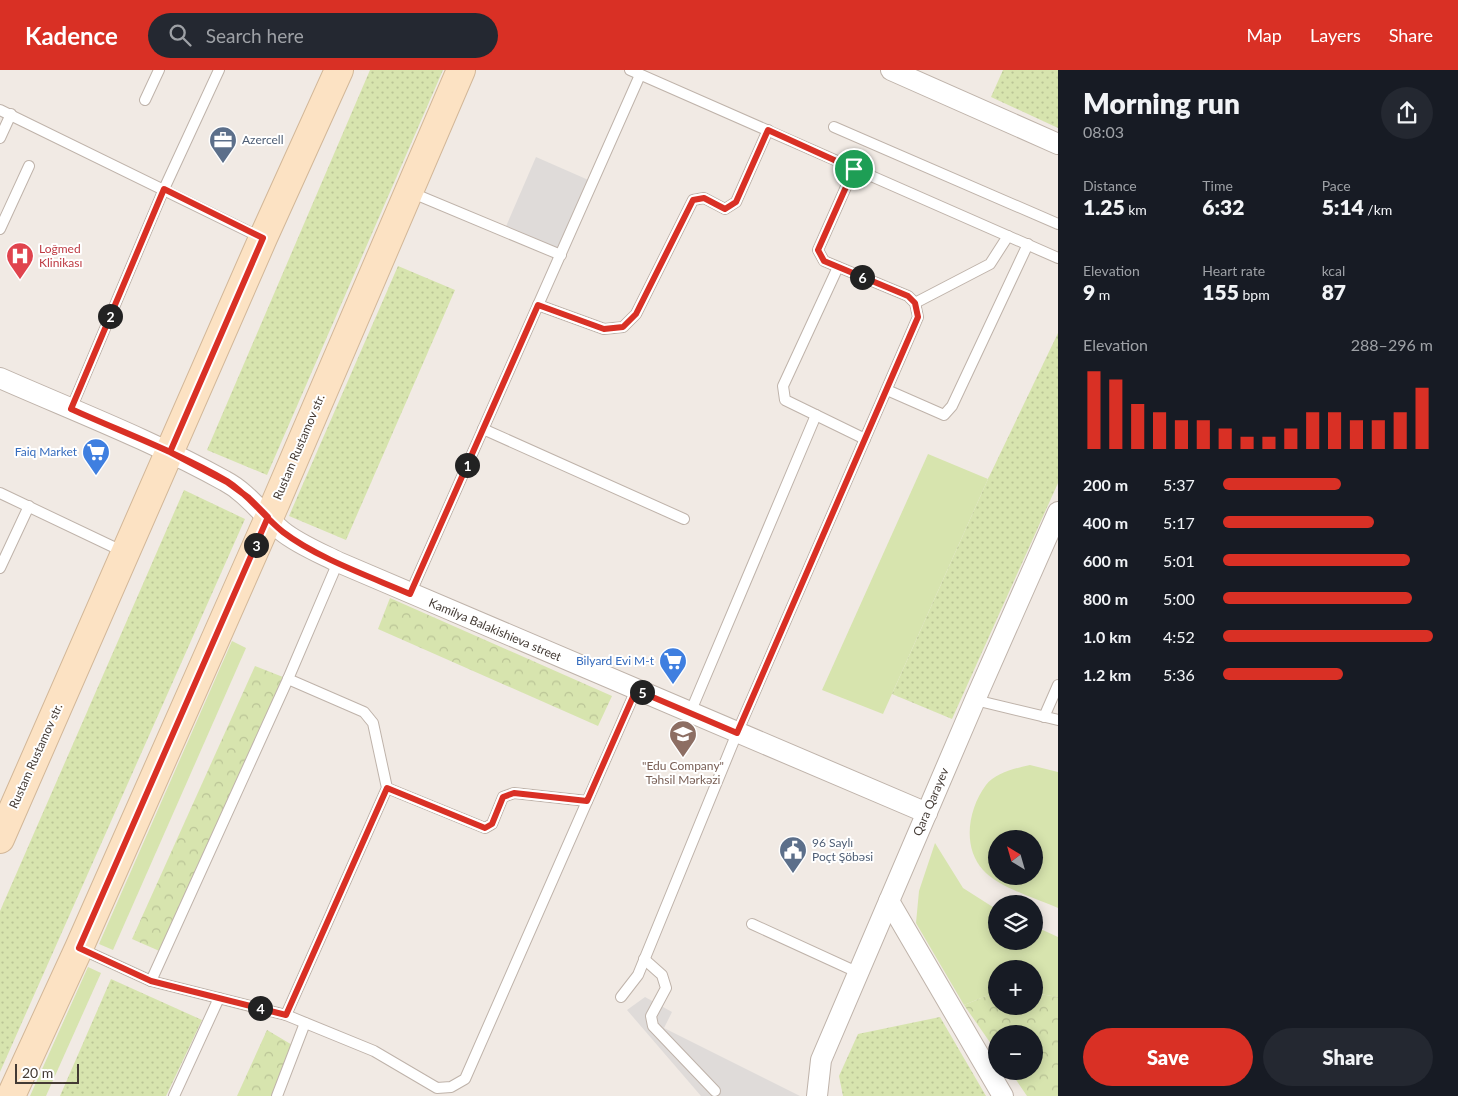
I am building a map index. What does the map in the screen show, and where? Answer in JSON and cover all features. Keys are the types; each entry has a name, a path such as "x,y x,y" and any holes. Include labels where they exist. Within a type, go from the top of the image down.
{"main road":[{"name":"Rustam Rustamov str.","path":"11,1096 79,948 461,70"},
{"name":"Rustam Rustamov str.","path":"0,839 335,71"}],"street":[{"path":"891,70 1058,144"},
{"name":"Kamilya Balakishieva street","path":"0,378 170,452 227,482 249,498 282,531 296,541 338,562 927,813"},
{"name":"Qara Qarayev","path":"817,1096 821,1060 975,700 1058,512"},
{"path":"889,901 1003,1096"}],"lane":[{"path":"145,100 159,70"},
{"path":"71,409 164,189 218,70"},
{"path":"630,70 1058,258"},
{"path":"410,594 640,75"},
{"path":"0,110 263,238"},
{"path":"0,138 11,114"},
{"path":"834,127 1058,224"},
{"path":"538,305 604,329 623,327 636,314 693,200 704,198 725,209 736,202 768,130"},
{"path":"0,229 29,166"},
{"path":"621,997 638,976 737,733 918,317 915,303 908,296 824,261 818,250 854,169"},
{"path":"409,192 560,255"},
{"path":"915,303 990,264 1008,236"},
{"path":"886,390 944,415 952,406 1028,244"},
{"path":"838,267 783,386 785,400 865,440"},
{"path":"690,713 816,415"},
{"path":"483,429 684,519"},
{"path":"0,494 125,552"},
{"path":"0,568 29,506"},
{"path":"151,981 288,679 338,562"},
{"path":"286,1015 387,788 373,723 364,712 288,679"},
{"path":"1044,717 1058,685"},
{"path":"79,948 151,981 286,1015 374,1051 438,1092 451,1087 465,1079 636,690"},
{"path":"975,700 1058,720"},
{"path":"387,788 485,828 492,824 503,797 514,793 587,801"},
{"path":"752,924 859,973"},
{"path":"644,960 662,975 666,988 651,1016 653,1026 715,1091"},
{"path":"174,1096 219,998"},
{"path":"277,1096 305,1023"}],"green space":[{"path":"370,70 443,70 267,475 207,450"},
{"path":"1003,70 1058,70 1058,128 991,97"},
{"path":"398,266 455,290 346,540 289,516"},
{"path":"1058,333 1058,483 952,719 892,694 988,479"},
{"path":"928,454 988,479 883,714 822,690"},
{"path":"184,490 245,519 0,1072 0,911"},
{"path":"390,598 612,696 598,726 378,629"},
{"path":"232,641 246,648 113,950 99,944"},
{"path":"255,666 288,679 164,953 132,939"},
{"path":"1030,765 1058,772 1058,908 1043,902 1043,895 1026,895 1004,885 1043,885 1043,830 988,830 988,874 976,861 970,839 970,828 975,805 986,785 995,777"},
{"path":"935,843 963,888 988,904 988,950 1043,950 1043,930 1058,937 1058,997 1043,994 1043,960 988,960 988,995 964,1005 916,923 919,891"},
{"path":"88,967 101,973 46,1096 30,1096"},
{"path":"111,979 202,1020 166,1096 60,1096"},
{"path":"1043,994 1058,997 1058,1096 1027,1096 1016,1080 1043,1080 1043,1025 988,1025 988,1040 964,1005 988,995 988,1015 1043,1015"},
{"path":"940,1017 986,1096 843,1096 839,1076 858,1034"},
{"path":"267,1030 294,1046 271,1096 237,1096"}],"shaded area":[{"path":"536,157 593,182 561,255 504,231"},
{"path":"645,997 672,1012 664,1028 800,1096 701,1096 627,1010"}],"place":[{"name":"Azercell","path":"223,164"},
{"name":"Loğmed Klinikası","path":"20,280"},
{"name":"Faiq Market","path":"96,476"},
{"name":"Bilyard Evi M-t","path":"673,685"},
{"name":"\"Edu Company\" Təhsil Mərkəzi","path":"683,758"},
{"name":"96 Saylı Poçt Şöbəsi","path":"793,874"}],"route":[{"path":"854,169 768,130 736,202 725,209 704,198 693,200 636,314 623,327 604,329 538,305 410,594 296,541 282,531 268,517 249,498 227,482 170,452 71,409 164,189 263,238 170,452 227,482 249,498 268,517 79,948 151,981 286,1015 387,788 485,828 492,824 503,797 514,793 587,801 636,690 737,733 918,317 915,303 908,296 824,261 818,250 854,169"}]}
